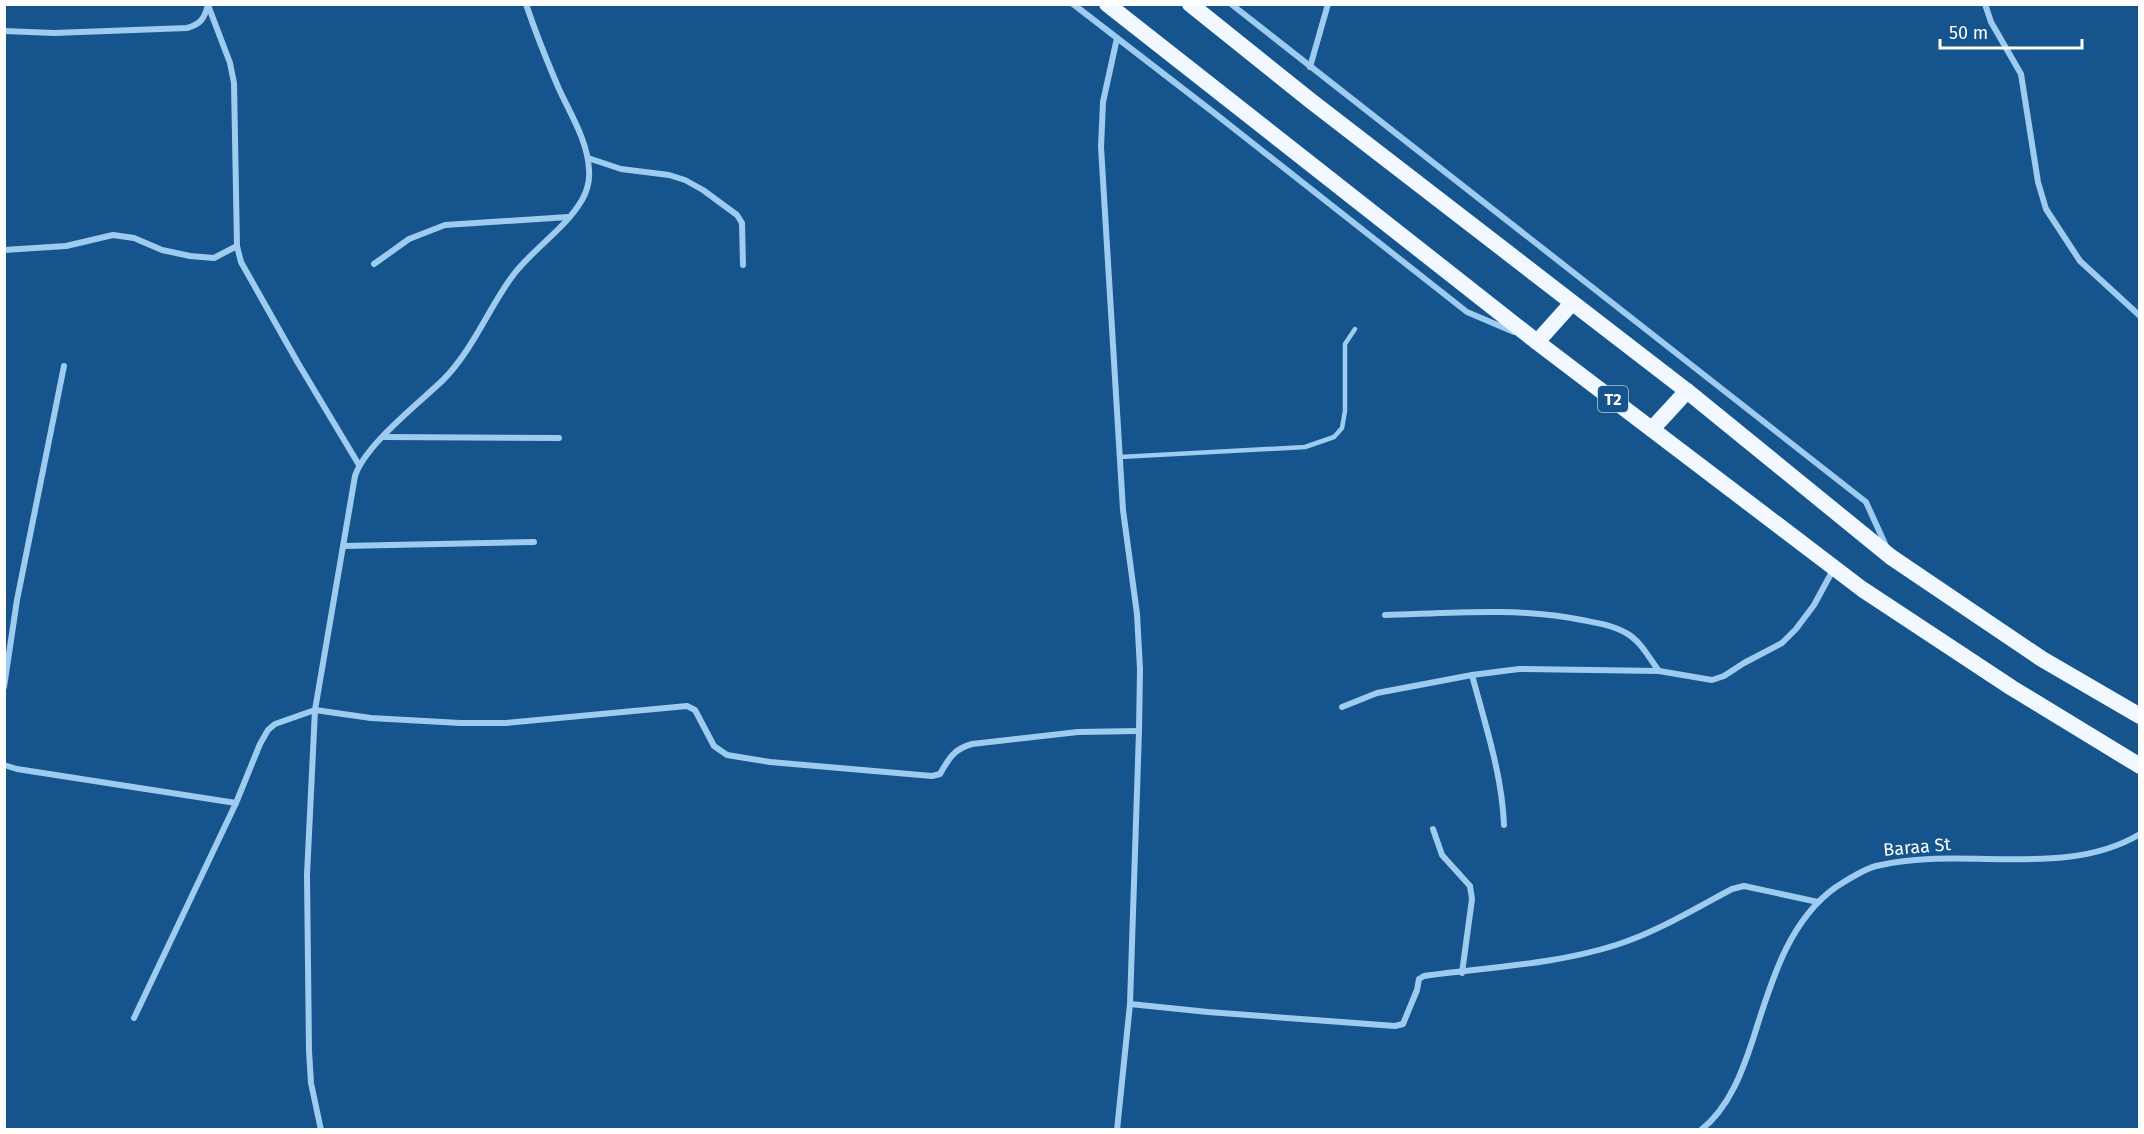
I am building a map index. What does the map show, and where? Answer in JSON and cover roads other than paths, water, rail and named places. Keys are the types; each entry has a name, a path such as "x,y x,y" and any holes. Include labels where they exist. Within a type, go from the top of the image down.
{"highway":[{"name":"T2","path":"1107,4 1537,342 1862,589 2003,682 2139,766"},
{"path":"1190,4 1320,108 1686,391 1891,557 2042,659 2139,716"},
{"path":"1537,342 1572,303"},
{"path":"1652,429 1686,391"}],"street":[{"path":"321,1130 311,1083 309,1051 307,875 315,710 359,465 382,437 457,365 509,281 521,265 580,203 587,190 590,172 584,145 540,47 526,4"},
{"path":"1073,4 1467,312 1537,342"},
{"path":"1231,4 1866,502 1891,557"},
{"path":"1310,67 1328,4"},
{"path":"1984,4 1991,22 2021,74 2038,182 2046,209 2080,261 2139,316"},
{"path":"4,31 54,33 187,28 197,26 203,20 208,5"},
{"path":"208,5 230,63 234,83 237,246 242,262 359,465"},
{"path":"1117,38 1102,102 1101,147 1120,457 1137,614 1140,669 1130,1004 1117,1130"},
{"path":"588,158 621,169 669,175 685,180 703,190 737,214 742,223 743,265"},
{"path":"374,264 409,238 446,225 568,217"},
{"path":"4,250 66,246 113,235 134,238 162,250 199,257 214,258 237,246"},
{"path":"4,687 17,600 64,366"},
{"path":"382,437 559,438"},
{"path":"344,546 534,542"},
{"path":"1342,707 1377,693 1472,675 1519,669 1659,671 1712,680 1724,676 1782,643 1814,605 1834,567"},
{"path":"1385,615 1497,611 1533,613 1607,625 1627,633 1639,643 1659,671"},
{"path":"1472,675 1497,770 1504,825"},
{"path":"134,1018 268,730 285,719 315,710 371,718 495,723 687,706 695,710 714,746 727,754 770,762 932,776 940,774 951,755 961,747 972,744 1078,732 1139,731"},
{"path":"4,765 17,769 236,803"},
{"path":"1433,828 1442,855 1470,886 1472,899 1462,973"},
{"name":"Baraa St","path":"1701,1130 1719,1112 1744,1066 1769,990 1787,948 1803,921 1818,902 1837,887 1874,866 1927,858 2064,858 2099,852 2123,844 2139,834"},
{"path":"1130,1004 1395,1026 1403,1024 1419,979 1424,976 1462,973 1572,957 1616,945 1660,928 1732,889 1744,886 1818,902"}],"lane":[{"path":"1120,457 1305,447 1334,437 1342,428 1345,411 1345,344 1355,329"}]}
